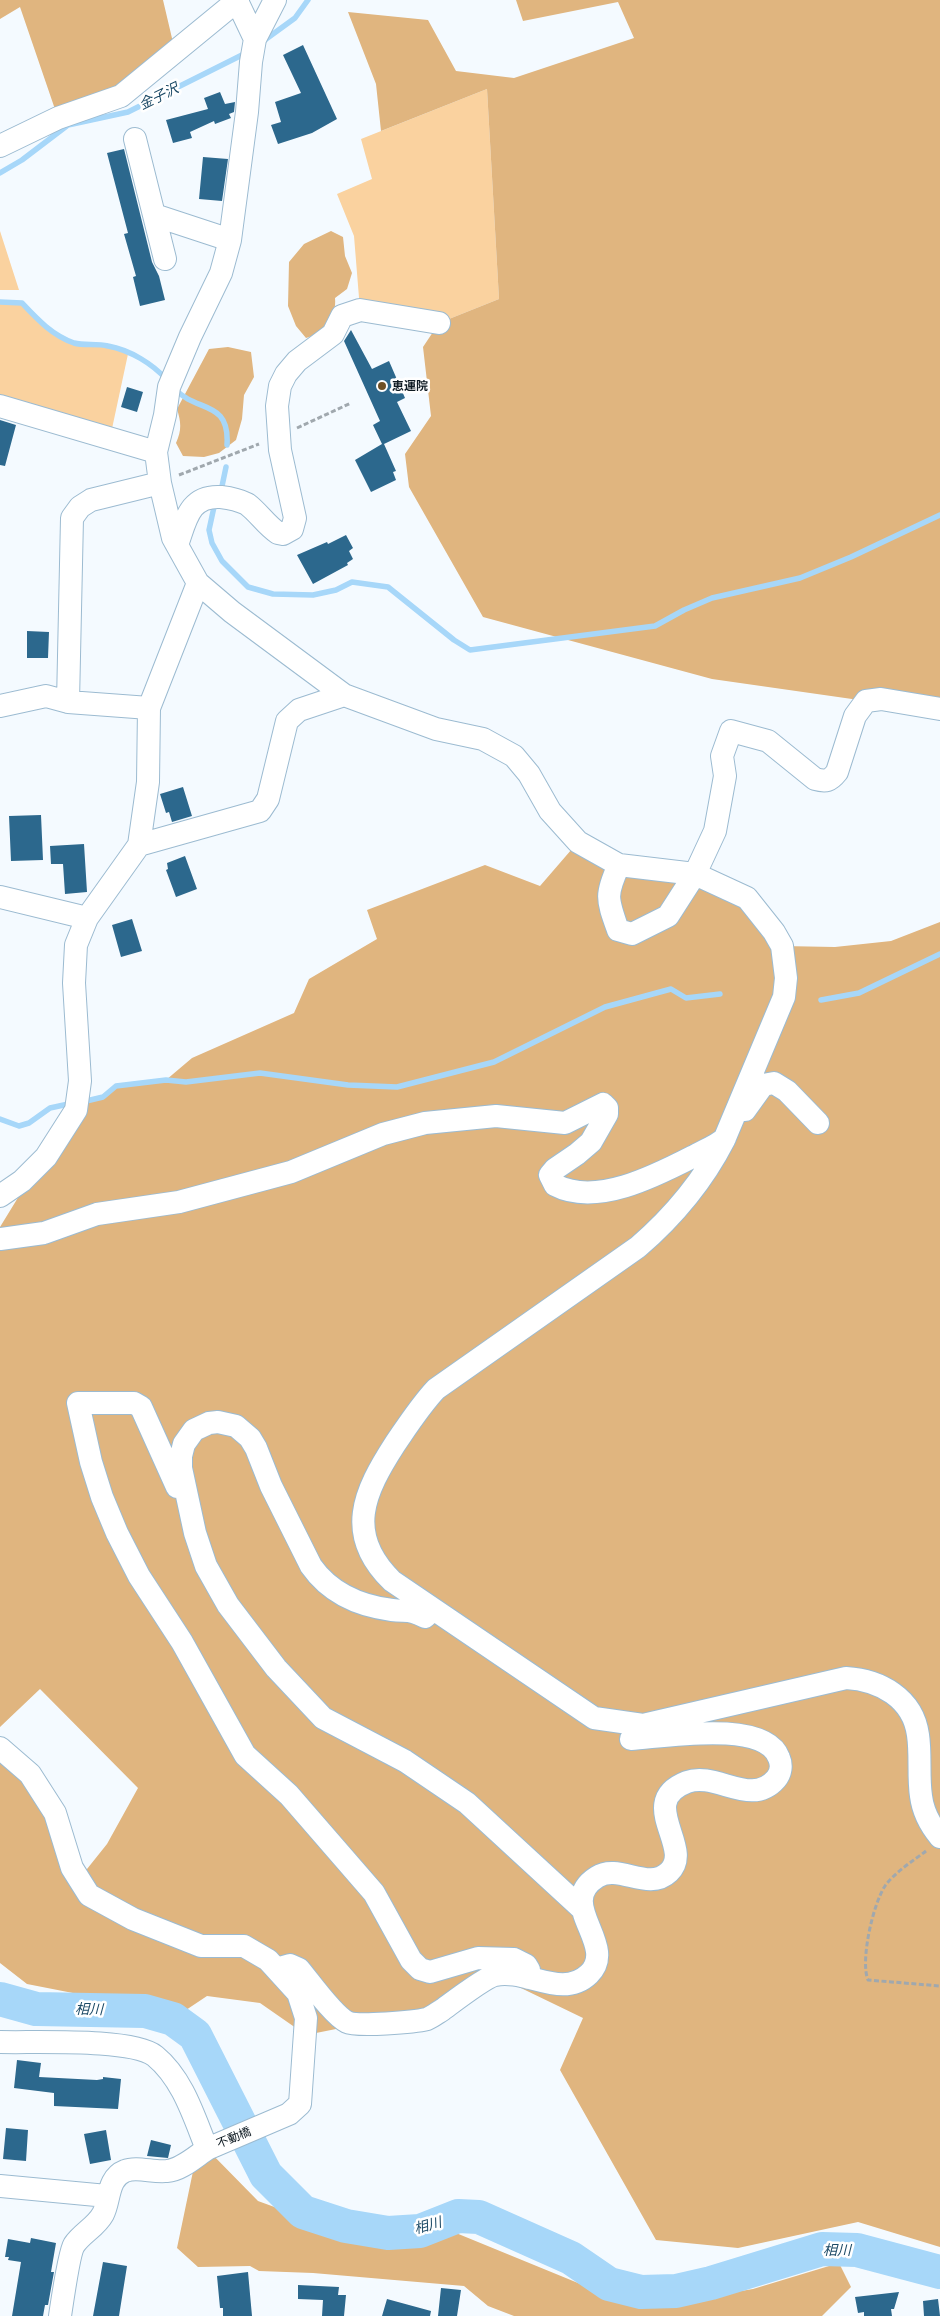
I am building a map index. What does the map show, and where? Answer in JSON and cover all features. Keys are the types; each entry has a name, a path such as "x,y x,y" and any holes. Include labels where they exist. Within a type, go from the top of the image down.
{"street":[{"path":"275,0 255,39 250,62 245,130 230,240 221,273 171,382 156,452 160,483 173,538 198,583 232,612 344,695 436,729 483,739 514,756 529,774 550,811 578,842 619,864 695,874 747,898 774,932 782,946 786,963 784,998 724,1140 713,1162 688,1197 666,1223 638,1247 436,1389 420,1406 371,1482 364,1508 368,1548 373,1559 386,1576 432,1610 594,1718 618,1723 643,1725 846,1678 864,1679 880,1684 898,1698 916,1724 921,1796 936,1841"},
{"path":"0,146 58,118 121,96 237,1 255,39"},
{"path":"136,139 165,260"},
{"path":"154,215 230,240"},
{"path":"177,545 189,512 197,503 208,496 229,498 246,504 278,533 283,534 292,529 295,518 280,450 277,406 280,386 286,374 297,361 334,334 342,316 360,310 439,323"},
{"path":"0,406 156,452"},
{"path":"68,702 72,518 80,507 91,500 160,483"},
{"path":"0,1196 22,1181 46,1157 77,1103 80,1081 74,968 76,945 87,918 139,845 148,782 149,708 198,583"},
{"path":"139,845 260,811 268,800 288,721 299,710 344,695"},
{"path":"0,706 46,696 68,702 149,708"},
{"path":"619,864 609,887 609,905 618,930 632,934 668,916 695,874 716,831 725,776 722,756 731,732 768,741 815,779 824,782 831,780 837,772 855,716 866,701 881,699 940,709"},
{"path":"0,897 87,918"},
{"path":"0,1239 44,1234 97,1214 179,1202 291,1172 382,1134 425,1123 496,1116 565,1123 603,1104 608,1108 607,1114 591,1142 554,1169 550,1175 555,1185 566,1191 594,1192 632,1185 724,1140 763,1085 774,1083 788,1091 818,1123"},
{"path":"187,1491 178,1489 141,1407 134,1403 78,1403 91,1462 102,1497 117,1533 139,1576 182,1642 245,1755 289,1795 374,1893 412,1960 420,1969 430,1972 478,1958 514,1959 526,1965 529,1970 529,1978"},
{"path":"432,1610 425,1617 414,1610 393,1610 362,1604 325,1583 311,1566 271,1486 256,1448 244,1432 236,1426 218,1422 209,1423 194,1430 188,1437 181,1456 187,1491 196,1533 215,1584 228,1605 276,1668 323,1718 406,1761 467,1803 581,1908"},
{"path":"276,1968 290,1964 299,1969 339,2017 356,2025 424,2020 494,1975 566,1984 582,1980 591,1973 596,1965 596,1944 581,1908 581,1902 588,1884 603,1874 612,1872 649,1880 660,1878 673,1868 675,1860 673,1840 664,1814 665,1804 670,1795 686,1782 696,1780 746,1791 761,1789 774,1781 780,1774 781,1765 773,1748 763,1740 750,1736 723,1733 626,1739 608,1736 599,1731 594,1718"},
{"name":"不動橋","path":"0,1748 30,1774 55,1813 72,1868 89,1896 133,1919 201,1946 244,1946 268,1960 298,1993 306,2018 303,2090 300,2104 290,2114 207,2149 175,2170 124,2172 115,2179 107,2196"},
{"path":"0,2042 114,2044 141,2048 155,2056 168,2070 186,2097 207,2149"},
{"path":"0,2186 107,2196 104,2212 99,2221 73,2246 60,2316"}],"path":[{"path":"160,483 279,436 351,403"},
{"path":"936,1841 885,1887 874,1915 865,1963 868,1980 940,1986"}],"shaded area":[{"path":"0,0 163,0 175,51 156,66 58,118 20,7 0,19"},
{"path":"516,0 940,0 940,709 866,701 712,679 483,617 409,487 405,454 431,416 423,347 439,323 499,299 487,89 381,131 376,84 348,12 428,20 456,71 514,78 634,38 618,2 523,21"},
{"path":"487,89 499,299 439,323 360,310 354,236 337,194 372,179 361,139"},
{"path":"0,231 19,290 0,290"},
{"path":"331,231 343,237 345,256 352,273 347,289 335,298 334,311 328,323 324,328 306,338 296,326 288,306 289,262 304,244"},
{"path":"0,302 22,303 40,323 54,334 75,343 109,346 128,354 110,438 0,406"},
{"path":"228,347 251,352 254,377 244,395 242,419 236,440 219,453 204,457 183,456 176,443 180,426 177,409 209,349"},
{"path":"578,842 747,898 782,946 835,947 891,941 940,922 940,2247 858,2222 738,2248 656,2240 560,2070 583,2018 494,1975 431,2017 356,2025 306,2035 260,2003 207,1996 180,2014 27,1984 0,1963 0,1748 30,1774 79,1879 107,1844 138,1788 40,1689 0,1727 0,1227 76,1103 103,1097 116,1086 166,1080 192,1058 294,1013 309,979 377,939 367,910 485,865 540,886"},
{"path":"207,2149 258,2201 340,2231 405,2238 434,2231 456,2233 639,2308 753,2289 839,2263 851,2287 822,2316 514,2316 488,2306 464,2286 313,2273 259,2271 250,2266 198,2267 177,2248 196,2157"}],"building":[{"path":"303,45 337,119 312,133 278,144 271,125 281,122 275,102 301,93 283,55"},
{"path":"220,92 225,104 235,102 234,112 229,114 231,118 215,124 214,121 190,132 192,138 173,143 166,120 208,109 204,98"},
{"path":"124,149 152,262 159,276 165,300 140,306 133,277 136,276 124,234 128,233 107,153"},
{"path":"203,157 228,159 222,201 199,199"},
{"path":"351,330 372,369 389,361 405,398 397,402 411,431 384,444 396,471 393,472 396,480 371,492 355,460 382,444 373,425 380,421 344,341"},
{"path":"127,387 143,392 137,412 121,407"},
{"path":"0,420 16,425 5,466 0,465"},
{"path":"346,535 353,548 349,551 353,559 347,563 348,565 313,584 297,555 327,542 328,544"},
{"path":"27,631 49,632 48,658 27,658"},
{"path":"183,787 192,816 172,822 169,812 166,813 160,794"},
{"path":"41,815 43,860 11,861 9,816"},
{"path":"84,844 87,892 65,894 63,864 51,864 50,846"},
{"path":"185,856 197,889 176,897 166,870 168,869 167,863"},
{"path":"132,919 142,951 121,957 112,925"},
{"path":"17,2060 41,2063 39,2077 97,2080 103,2079 103,2077 121,2079 118,2109 54,2106 54,2093 14,2088"},
{"path":"6,2128 28,2130 26,2161 3,2159"},
{"path":"106,2130 111,2160 90,2164 84,2134"},
{"path":"151,2140 171,2145 168,2158 147,2156"},
{"path":"31,2238 56,2243 51,2272 54,2272 48,2305 45,2305 43,2316 12,2316 21,2262 8,2260 9,2257 5,2257 8,2239 30,2243"},
{"path":"103,2262 127,2266 119,2316 93,2316"},
{"path":"248,2272 252,2316 223,2316 223,2308 220,2308 217,2276"},
{"path":"298,2285 339,2287 338,2295 346,2295 344,2316 322,2316 323,2300 298,2299"},
{"path":"441,2288 461,2290 457,2316 438,2316"},
{"path":"899,2292 894,2309 891,2309 892,2316 864,2316 864,2312 858,2313 855,2297"},
{"path":"387,2299 431,2311 430,2316 382,2316"},
{"path":"938,2299 940,2316 924,2316 923,2301"}],"waterway":[{"name":"金子沢","path":"262,42 295,18 308,0"},
{"name":"金子沢","path":"0,173 22,160 68,125 128,112 246,53"},
{"path":"0,302 22,303 40,321 66,340 74,343 104,345 133,354 148,363 167,380"},
{"path":"175,389 183,396 217,413 223,420 227,445"},
{"path":"221,491 226,467"},
{"path":"214,507 209,530 212,543 222,561 248,587 273,594 313,595 336,590 352,582 388,587 454,640 470,650 655,626 684,610 712,598 800,578 851,557 940,515"},
{"path":"821,1000 859,993 940,954"},
{"path":"82,1102 103,1097 116,1086 166,1080 186,1082 260,1073 348,1085 397,1087 494,1062 605,1007 671,989 686,998 720,994"},
{"path":"0,1119 19,1126 29,1123 50,1108 73,1103"},
{"name":"相川","path":"0,1999 36,2009 145,2011 173,2019 195,2035 266,2175 303,2212 346,2226 388,2233 420,2231 458,2216 479,2217 571,2258 609,2284 641,2292 676,2291 711,2283 822,2249 857,2250 940,2272"}],"place":[{"name":"恵運院","path":"382,386"}]}
